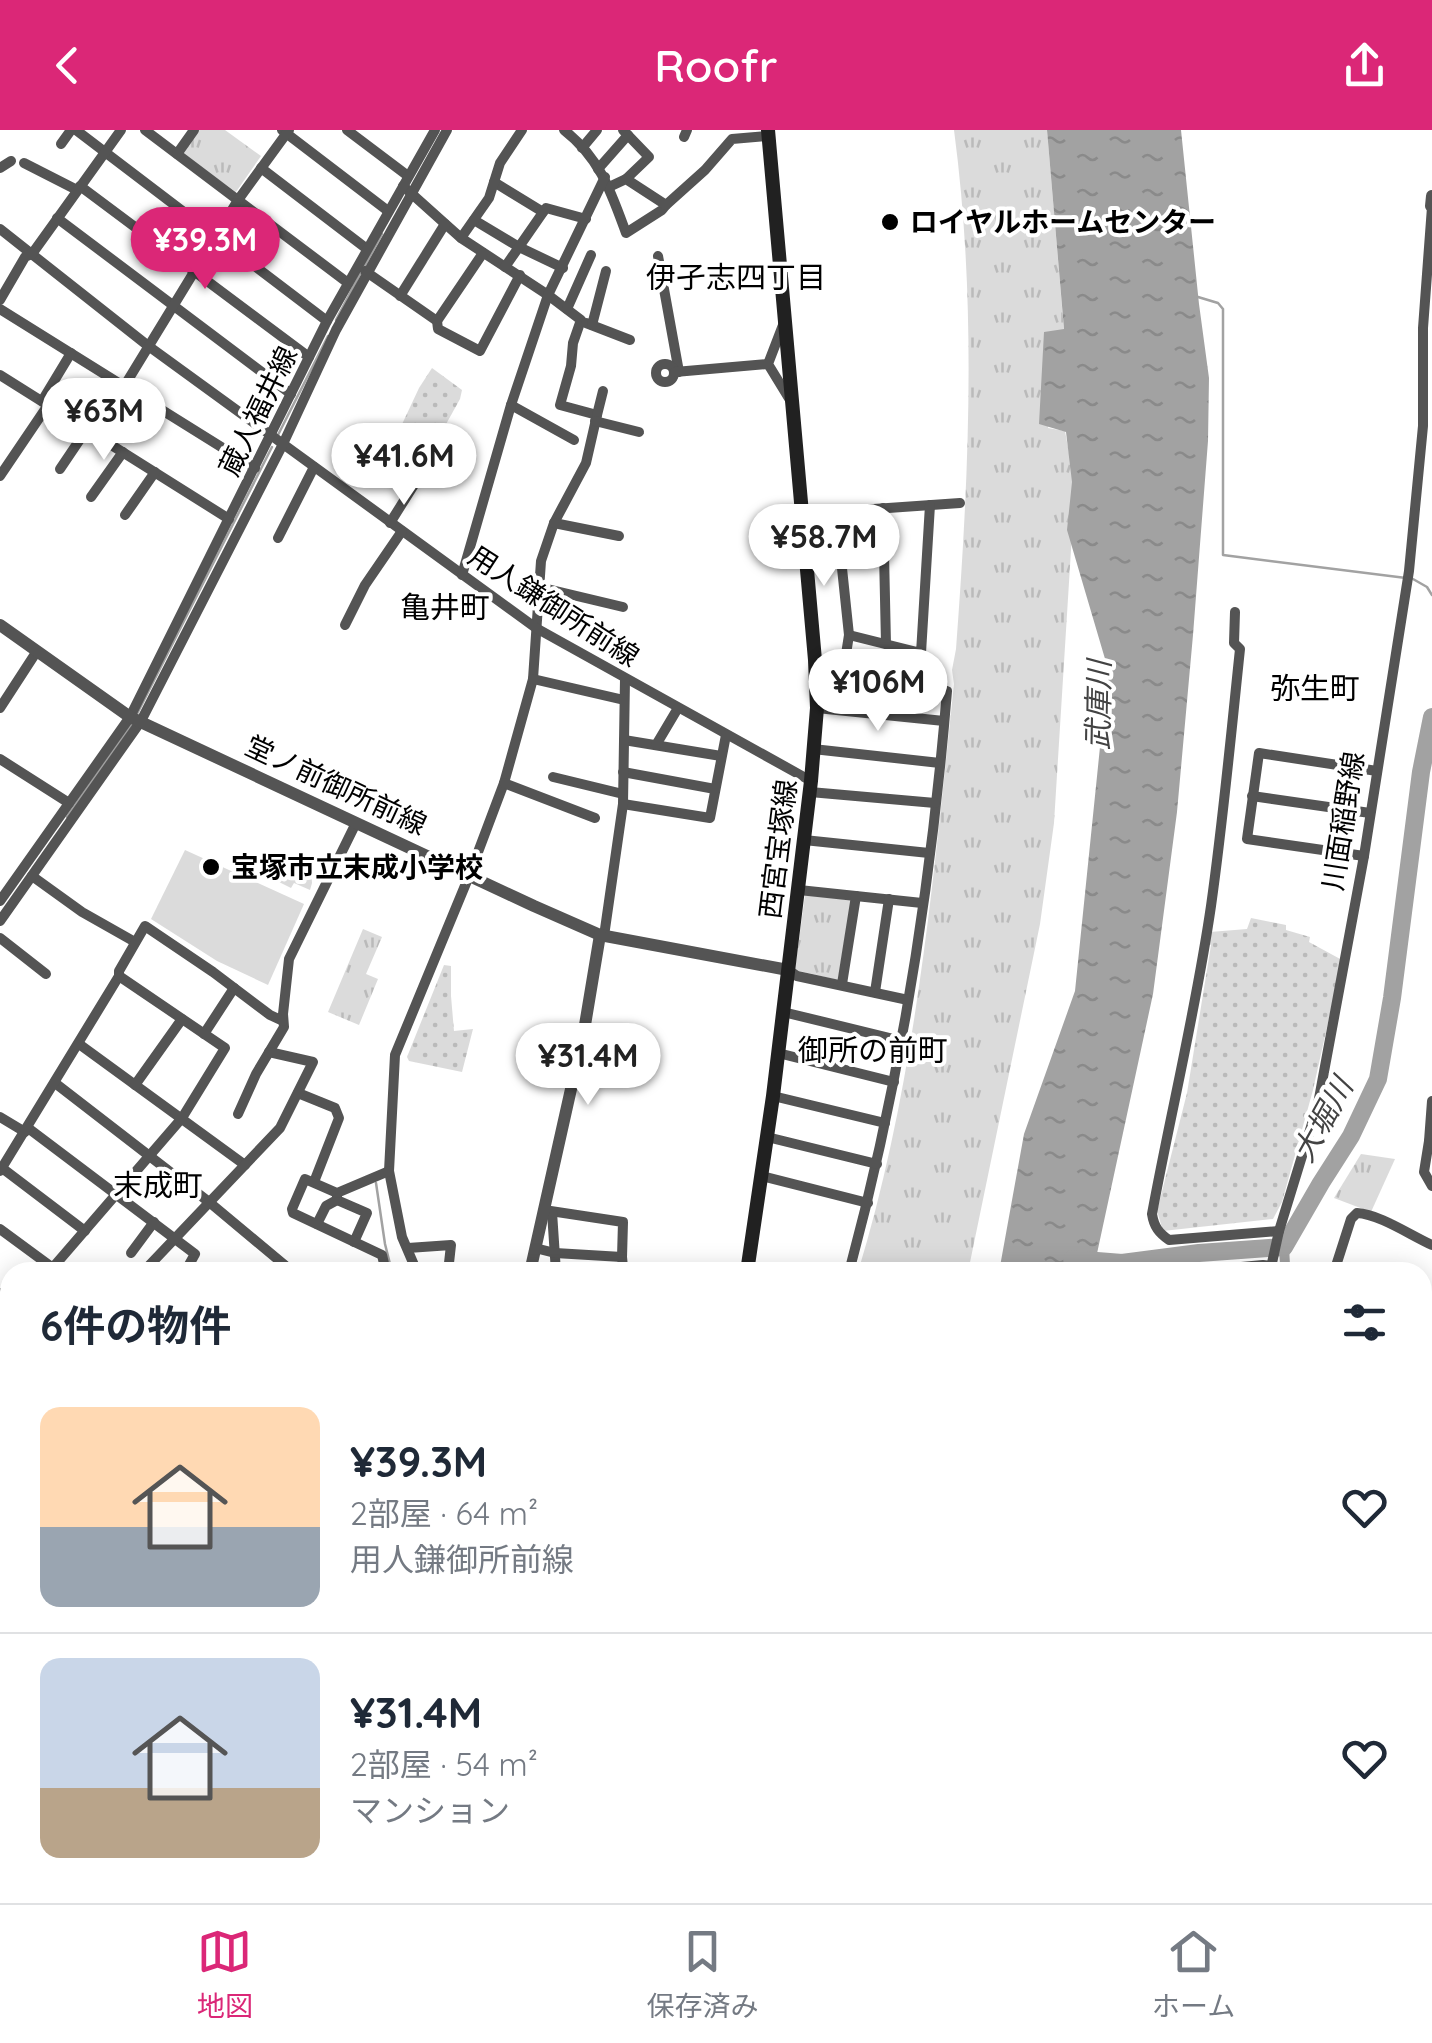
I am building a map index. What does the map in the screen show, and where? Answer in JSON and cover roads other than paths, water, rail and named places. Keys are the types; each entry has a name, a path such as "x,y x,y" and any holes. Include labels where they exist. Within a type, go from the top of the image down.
{"main road":[{"name":"西宮宝塚線","path":"749,1262 798,890 817,708 768,133"}],"street":[{"path":"61,144 73,130 105,151 328,321"},
{"path":"0,300 25,257 32,254 121,130"},
{"path":"146,130 348,283"},
{"path":"177,154 194,130"},
{"path":"347,130 461,238 587,323 630,340"},
{"path":"0,901 32,876 136,719 283,444 362,269 408,185 448,130"},
{"path":"461,238 489,198 500,163 522,130"},
{"path":"564,130 604,178 626,233 662,210 732,139 768,133"},
{"path":"582,148 598,130"},
{"path":"60,469 124,386 285,131 388,211"},
{"name":"蔵人福井線","path":"136,719 309,357 348,283 362,269 367,249 388,211 408,185 431,132"},
{"path":"462,575 548,295 626,133 649,157 626,179"},
{"path":"0,168 18,162 78,188 309,357"},
{"path":"261,168 367,249"},
{"path":"604,178 626,179 666,205"},
{"path":"494,182 543,212"},
{"name":"川面稲野線","path":"1272,1262 1318,1104 1364,856 1409,571 1423,426 1422,328 1432,196"},
{"path":"506,267 546,208 586,219"},
{"path":"57,218 291,394"},
{"path":"474,220 579,281"},
{"path":"400,296 446,224"},
{"name":"用人鎌御所前線","path":"0,229 148,346 536,628 810,786"},
{"path":"483,252 437,321 438,329 480,351 520,276"},
{"path":"567,309 591,254"},
{"path":"658,256 677,372 768,364"},
{"path":"362,269 437,321"},
{"path":"606,271 587,323 572,342 572,366 560,405 639,432"},
{"path":"0,309 255,468"},
{"path":"768,364 785,320"},
{"path":"0,476 45,403 70,353"},
{"path":"768,364 792,403"},
{"path":"0,375 230,519"},
{"path":"414,1262 402,1236 390,1171 395,1055 504,784 532,680 541,561 554,523 586,462 602,391"},
{"path":"512,405 574,440"},
{"path":"91,498 123,452"},
{"path":"390,522 432,456"},
{"path":"278,538 314,467"},
{"path":"126,514 155,472"},
{"path":"802,514 960,503"},
{"path":"849,635 921,652 930,505"},
{"path":"883,508 886,644"},
{"path":"836,512 849,635 844,667"},
{"path":"554,523 619,536"},
{"path":"345,625 365,585 402,531"},
{"path":"539,587 622,607"},
{"path":"1236,612 1234,644 1240,649 1211,907 1152,1214 1154,1225 1169,1240 1279,1232"},
{"name":"堂ノ前御所前線","path":"0,625 136,719 602,935 788,970"},
{"path":"0,708 37,651"},
{"path":"815,660 946,691 929,853 902,1040 852,1262"},
{"path":"532,1262 548,1211 602,935 623,799 625,679"},
{"path":"532,680 624,700"},
{"path":"656,745 678,708"},
{"path":"817,708 944,721"},
{"path":"0,921 69,802 136,719"},
{"path":"553,778 623,799 710,818 726,735"},
{"path":"624,740 721,756"},
{"path":"814,749 940,763"},
{"path":"1364,856 1248,839 1252,796 1259,753 1377,771"},
{"path":"0,758 69,802"},
{"path":"623,772 715,788"},
{"path":"504,784 595,818"},
{"path":"810,786 935,803"},
{"path":"1252,796 1370,813"},
{"path":"238,1114 284,1027 289,959 356,823"},
{"path":"804,840 929,853"},
{"path":"32,876 82,912 135,942"},
{"path":"798,890 922,903"},
{"path":"842,984 856,896"},
{"path":"874,992 889,899"},
{"path":"85,1231 1,1170 79,1044 145,926 283,1021"},
{"path":"0,938 46,974"},
{"path":"788,970 797,976 908,1000"},
{"path":"58,1262 182,1118 225,1048 118,976"},
{"path":"204,1034 234,988"},
{"path":"783,1012 902,1040"},
{"path":"135,1085 182,1019"},
{"path":"79,1044 245,1164"},
{"path":"152,1262 280,1128 313,1062 269,1052"},
{"path":"778,1053 894,1082"},
{"path":"55,1083 279,1262"},
{"path":"298,1094 335,1108 340,1118 314,1182"},
{"path":"772,1096 885,1123"},
{"path":"1432,1101 1424,1172 1432,1186"},
{"path":"0,1117 26,1130 154,1222 195,1254 191,1262"},
{"path":"767,1138 877,1164"},
{"path":"0,1141 14,1149"},
{"path":"317,1224 326,1206 337,1196 390,1171"},
{"path":"762,1176 868,1203"},
{"path":"354,1242 367,1213 305,1179 292,1209 294,1213 354,1242 382,1255 384,1262"},
{"path":"548,1211 556,1262"},
{"path":"548,1211 623,1222 622,1262"},
{"path":"1337,1262 1351,1219 1357,1213 1380,1219 1432,1245"},
{"path":"132,1253 154,1222"},
{"path":"0,1228 41,1262"},
{"path":"408,1248 451,1246 449,1262"},
{"path":"535,1248 607,1262"}],"water":[{"path":"1047,130 1181,130 1209,378 1208,441 1177,812 1153,994 1095,1262 1001,1262 1024,1134 1075,991 1108,669 1067,530 1072,482 1066,432 1039,424 1044,332 1064,329"}],"waterway":[{"path":"364,267 382,234"},
{"path":"336,320 360,274"},
{"path":"1198,297 1218,303 1223,309 1223,555 1406,578"},
{"path":"278,435 328,336"},
{"path":"137,714 272,447"},
{"path":"1413,579 1432,595"},
{"name":"大堀川","path":"1130,1262 1284,1247 1351,1136 1378,1079 1432,717"},
{"path":"67,817 131,725"},
{"path":"376,1183 390,1262"},
{"path":"1284,1247 1285,1262"},
{"name":"大堀川","path":"1072,1259 1110,1262"}],"place":[{"name":"ロイヤルホームセンター","path":"890,222"},
{"name":"宝塚市立末成小学校","path":"211,867"}],"district":[{"name":"伊孑志四丁目","path":"736,278"},
{"name":"亀井町","path":"445,608"},
{"name":"弥生町","path":"1315,689"},
{"name":"御所の前町","path":"873,1051"},
{"name":"末成町","path":"158,1186"}],"water label":[{"name":"武庫川","path":"1099,705"}]}
